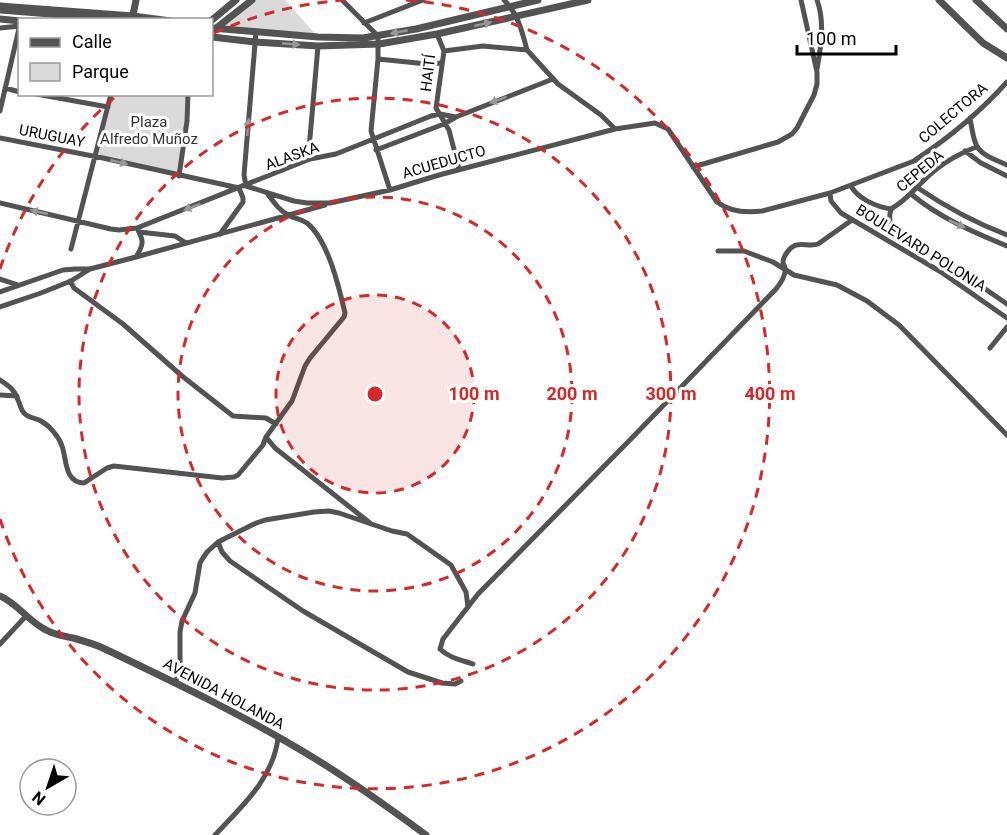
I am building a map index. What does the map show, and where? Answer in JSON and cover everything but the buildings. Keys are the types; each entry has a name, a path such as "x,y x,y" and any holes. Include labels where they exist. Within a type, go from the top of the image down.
{"street":[{"path":"0,19 22,17 131,18 136,0"},
{"path":"213,18 236,0"},
{"path":"213,31 252,0"},
{"path":"342,0 378,36 378,59 371,125 376,150 390,190"},
{"path":"364,23 423,0"},
{"path":"504,0 516,16 527,50 553,79 601,115 615,129"},
{"path":"213,31 363,38 416,29 538,0"},
{"path":"213,31 255,42 318,46 379,45 588,0"},
{"path":"801,0 817,72"},
{"path":"693,167 778,142 792,134 797,128 814,95 817,84 822,19 817,0"},
{"path":"939,0 983,43 1007,58"},
{"path":"976,0 1007,29"},
{"path":"0,5 22,17"},
{"path":"0,10 22,17"},
{"path":"0,28 18,19"},
{"path":"246,186 244,175 256,32"},
{"path":"0,111 18,34"},
{"name":"HAITÍ","path":"437,34 444,51 436,108 449,130 459,169"},
{"path":"310,159 318,46"},
{"path":"444,51 483,46 527,50"},
{"path":"378,59 428,64 442,63"},
{"path":"376,150 553,79"},
{"name":"COLECTORA","path":"648,123 655,123 668,129 717,202 723,207 753,212 762,211 851,186 914,160 936,146 970,118 1007,82"},
{"path":"5,88 18,91"},
{"path":"47,96 108,107"},
{"path":"71,249 111,96"},
{"path":"179,176 187,121 188,96"},
{"path":"440,114 456,117"},
{"name":"ALASKA","path":"138,230 310,159 336,154 440,114"},
{"path":"970,118 976,147 985,155 1007,165"},
{"name":"ACUEDUCTO","path":"246,186 294,201 336,202 390,190 459,169 615,129 648,123"},
{"name":"URUGUAY","path":"0,138 239,188"},
{"name":"CEPEDA","path":"851,186 861,197 883,208 891,209 912,194 941,166 976,147"},
{"path":"965,151 981,163 1007,176"},
{"path":"914,160 924,160 941,166"},
{"path":"220,234 243,202 239,188"},
{"path":"918,188 940,203 1007,235"},
{"path":"0,380 8,385 17,396 27,416 41,421 56,436 62,446 68,474 80,483 114,466 222,478 234,477 258,453 266,437 292,401 310,357 345,313 331,263 317,234 300,219 280,209 267,193"},
{"name":"BOULEVARD POLONIA","path":"830,193 831,201 841,213 942,272 1007,318"},
{"path":"912,194 957,224 1007,246"},
{"path":"0,307 70,281 90,269 336,202"},
{"path":"0,203 111,230 138,230 175,236 186,243"},
{"name":"BOULEVARD POLONIA","path":"891,209 890,222 898,233 949,264 1007,304"},
{"path":"473,664 445,654 440,649 443,639 478,594 776,289 782,281 785,270 784,257 793,246 812,247 852,220"},
{"path":"135,257 143,243 138,230"},
{"path":"718,251 744,250 773,262 794,275 837,285 852,292 883,312 912,337 1007,435"},
{"path":"0,292 63,270 90,269"},
{"path":"0,279 19,286"},
{"path":"70,281 79,293 123,324 182,376 233,416 266,418 276,424"},
{"path":"990,348 1007,327"},
{"path":"0,395 17,396"},
{"path":"266,437 275,448 374,525"},
{"path":"175,683 180,670 182,621 195,593 200,563 207,552 218,542 265,520 329,511 409,536 451,565 466,592 468,607"},
{"path":"218,542 225,556 239,568 303,611 388,661 425,679 455,684 461,681"},
{"name":"AVENIDA HOLANDA","path":"0,596 47,631 95,644 245,718 310,756 426,835"},
{"path":"0,644 26,616"},
{"path":"215,835 261,783 272,764 278,738"}],"green space":[{"path":"252,0 285,0 318,37 216,28"},
{"name":"Plaza Alfredo Muñoz","path":"111,96 188,96 179,176 94,157"}]}
